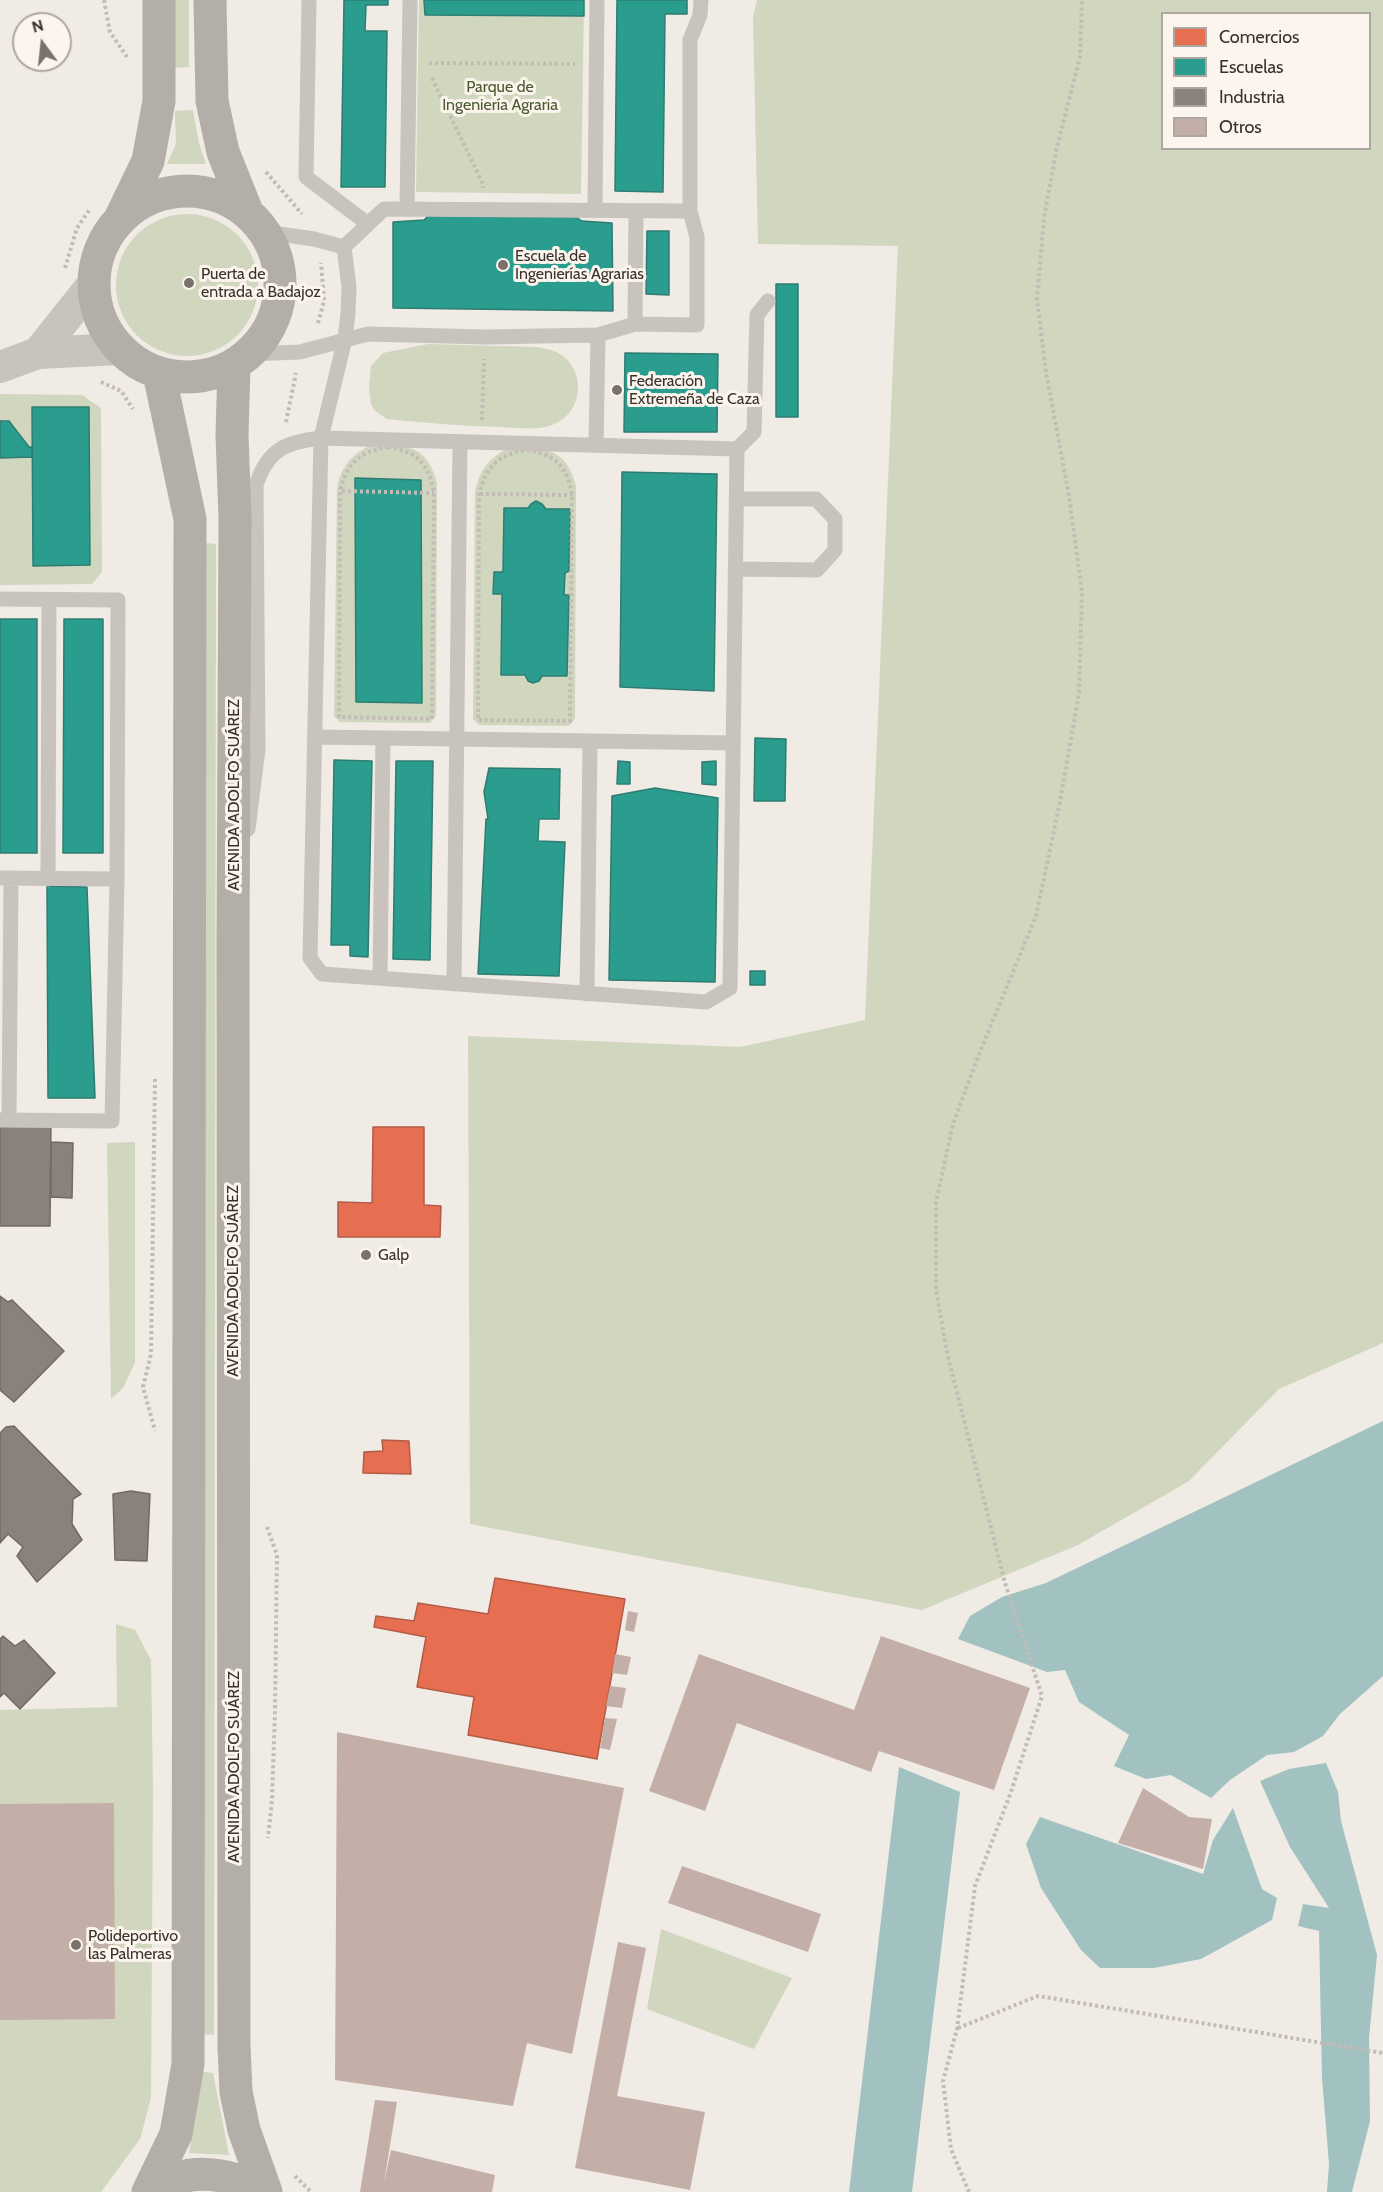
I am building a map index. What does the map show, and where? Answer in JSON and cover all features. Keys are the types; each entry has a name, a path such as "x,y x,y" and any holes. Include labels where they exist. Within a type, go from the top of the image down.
{"highway":[{"path":"159,0 159,101 148,161 106,213 105,239 97,261 93,284 97,308 105,330 120,349 138,364 159,373 184,378 210,375 242,359 267,333 277,309 281,282 276,256 256,222 224,152 212,101 210,0"},
{"path":"106,213 168,193 196,192 223,198 256,222"},
{"name":"AVENIDA ADOLFO SUÁREZ","path":"242,359 232,435 235,518 234,2055 236,2092 244,2130 272,2184"},
{"path":"148,2191 176,2134 188,2064 190,519 159,373"},
{"path":"148,2191 172,2179 196,2174 222,2175 246,2182 272,2184"}],"street":[{"path":"38,353 93,284"},
{"path":"0,367 38,353 120,349"}],"lane":[{"path":"309,0 306,177 368,224"},
{"path":"407,209 410,0"},
{"path":"595,211 597,0"},
{"path":"242,359 300,352 368,334 485,337 598,335 635,324 698,325 698,237 690,211 690,40 700,15 701,0"},
{"path":"344,247 384,209 690,211"},
{"path":"635,324 636,211"},
{"path":"256,222 344,247"},
{"path":"344,247 349,287 345,339 321,438 310,958 322,974 706,1002 730,988 737,449 754,432 757,315 768,301"},
{"path":"596,446 598,335"},
{"path":"233,940 258,749 256,484 262,467 281,447 298,440 321,438 737,449"},
{"path":"454,984 460,442"},
{"path":"735,569 817,570 835,550 835,519 816,499 736,499"},
{"path":"0,599 118,600 117,879 112,1121 4,1120 6,878 117,879"},
{"path":"48,879 49,600"},
{"path":"315,737 734,743"},
{"path":"380,978 383,738"},
{"path":"587,994 590,742"}],"path":[{"path":"104,0 110,32 129,61"},
{"path":"969,2192 951,2149 943,2080 957,2029 975,1886 1011,1792 1042,1696 1005,1583 948,1357 936,1290 936,1203 953,1124 1036,916 1058,812 1078,694 1082,592 1069,496 1046,372 1037,299 1044,218 1057,147 1080,57 1082,0"},
{"path":"482,210 483,184 425,63 597,64"},
{"path":"262,166 311,227 320,261 324,301 319,322 300,352 281,447"},
{"path":"64,272 77,228 106,213"},
{"path":"481,442 485,337"},
{"path":"95,379 120,391 138,416"},
{"path":"320,490 573,495 570,721"},
{"path":"432,719 434,493"},
{"path":"155,1077 151,1354 143,1387 158,1440"},
{"path":"266,1524 277,1555 272,1800 266,1847"},
{"path":"957,2029 1038,1996 1383,2053"},
{"path":"272,2184 311,2192"}],"green space":[{"path":"174,0 189,0 189,67 174,68"},
{"name":"Parque de Ingeniería Agraria","path":"419,0 584,0 581,194 416,192"},
{"path":"757,0 1383,0 1383,1343 1279,1389 1189,1481 1078,1545 922,1610 470,1524 468,1036 740,1047 865,1020 898,246 758,244 753,17"},
{"path":"193,110 199,143 206,164 167,164 176,144 175,111"},
{"path":"187,214 214,219 238,234 253,258 258,285 253,312 238,336 214,351 187,356 160,351 136,336 121,312 116,285 121,258 136,234 160,219"},
{"path":"428,344 537,347 554,351 571,364 576,374 578,385 574,405 560,421 538,428 387,419 374,410 371,404 369,386 371,366 383,353"},
{"path":"0,394 82,395 101,408 102,572 92,584 0,585"},
{"path":"372,445 395,445 414,449 427,461 437,483 436,716 430,723 340,722 334,716 337,489 341,474 348,462 359,452"},
{"path":"510,447 543,449 552,452 566,464 576,486 575,719 569,726 479,725 473,719 475,492 479,477 487,465"},
{"path":"205,543 216,544 214,2035 204,2034"},
{"path":"135,1142 135,1363 123,1388 111,1399 107,1143"},
{"name":"Polideportivo las Palmeras","path":"116,1624 135,1630 151,1660 153,1790 151,2098 140,2139 101,2192 0,2192 0,1710 117,1707"},
{"path":"661,1929 792,1978 754,2049 647,2009"},
{"path":"202,2072 213,2073 229,2155 189,2153"}],"water":[{"path":"1383,1421 1383,1676 1340,1714 1323,1736 1294,1752 1267,1755 1230,1780 1211,1798 1171,1775 1146,1779 1114,1766 1129,1735 1079,1702 1065,1670 1047,1672 958,1639 970,1616 1002,1597 1046,1583"},
{"path":"1326,1763 1338,1792 1341,1821 1377,1955 1369,2038 1370,2121 1352,2192 1327,2192 1329,2164 1322,2078 1319,1931 1298,1926 1303,1904 1329,1908 1290,1847 1260,1781 1289,1769"},
{"path":"899,1767 960,1792 912,2192 849,2192"},
{"path":"1233,1808 1262,1889 1277,1898 1272,1920 1201,1959 1154,1968 1100,1968 1081,1950 1041,1888 1026,1844 1040,1817 1203,1874 1213,1840"}],"building: Comercios":[{"path":"373,1127 424,1127 424,1205 441,1206 440,1237 338,1237 338,1202 372,1203"},
{"path":"382,1440 409,1441 411,1474 363,1473 364,1452 383,1451"},
{"path":"495,1578 625,1599 597,1759 468,1735 474,1697 417,1687 426,1637 374,1627 376,1616 414,1621 418,1603 488,1614"}],"building: Escuelas":[{"path":"344,0 388,0 388,5 366,5 365,31 387,31 385,187 341,187"},
{"path":"424,0 584,0 584,16 425,15"},
{"path":"617,0 687,0 687,14 665,14 663,192 615,191"},
{"name":"Escuela de Ingenierías Agrarias","path":"428,216 576,217 582,221 612,223 613,311 393,308 393,222 424,220"},
{"path":"647,231 669,231 669,295 646,294"},
{"path":"776,284 798,284 798,417 776,417"},
{"path":"625,353 718,354 717,432 624,432"},
{"path":"32,407 89,407 90,565 33,566"},
{"path":"0,421 9,421 29,447 32,447 32,457 0,458"},
{"path":"622,472 717,474 714,691 620,687"},
{"path":"355,478 421,480 422,703 356,702"},
{"path":"536,501 546,509 570,509 569,571 565,573 564,595 569,595 567,676 542,676 539,681 533,683 528,681 525,675 501,675 502,594 493,594 494,572 503,572 504,508 528,508"},
{"path":"0,619 37,619 37,853 0,853"},
{"path":"64,619 103,619 103,853 63,853"},
{"path":"755,738 786,739 785,801 754,801"},
{"path":"334,760 372,761 368,957 350,956 350,945 331,945"},
{"path":"396,761 433,761 430,960 393,959"},
{"path":"618,761 630,762 630,784 617,784"},
{"path":"716,761 716,785 702,784 702,762"},
{"path":"489,768 560,769 559,819 539,819 538,841 565,842 559,976 478,974 486,819 488,819 484,792"},
{"path":"655,788 718,798 715,982 609,980 612,796"},
{"path":"47,886 87,887 95,1098 48,1098"},
{"path":"750,971 765,971 765,985 750,985"}],"building: Industria":[{"path":"0,1121 51,1121 50,1226 0,1226"},
{"path":"51,1142 73,1143 72,1198 51,1197"},
{"path":"0,1296 8,1302 12,1300 64,1351 14,1402 0,1390"},
{"path":"14,1426 81,1494 73,1499 72,1524 82,1540 37,1582 17,1556 23,1547 8,1534 0,1543 0,1433 6,1427"},
{"path":"131,1491 150,1494 147,1561 115,1560 113,1494"},
{"path":"3,1636 15,1646 24,1640 55,1673 20,1709 4,1693 0,1697 0,1639"}],"building: Otros":[{"path":"628,1611 638,1613 634,1632 625,1630"},
{"path":"881,1636 1030,1688 994,1790 879,1751 871,1772 737,1723 705,1811 649,1791 699,1654 854,1710"},
{"path":"615,1654 631,1657 627,1675 612,1673"},
{"path":"610,1686 626,1688 622,1708 606,1706"},
{"path":"605,1718 617,1719 610,1750 600,1748"},
{"path":"337,1732 624,1788 572,2054 527,2043 513,2106 335,2080"},
{"path":"1143,1788 1189,1817 1212,1819 1203,1869 1118,1843"},
{"path":"114,1803 115,2019 0,2020 0,1804"},
{"path":"682,1866 821,1914 808,1952 668,1903"},
{"path":"618,1942 646,1948 617,2096 705,2112 690,2190 575,2168"},
{"path":"375,2100 397,2102 384,2183 391,2150 495,2175 492,2192 360,2192"}],"place":[{"name":"Escuela de Ingenierías Agrarias","path":"503,265"},
{"name":"Puerta de entrada a Badajoz","path":"189,283"},
{"name":"Federación Extremeña de Caza","path":"617,390"},
{"name":"Galp","path":"366,1255"},
{"name":"Polideportivo las Palmeras","path":"76,1945"}]}
